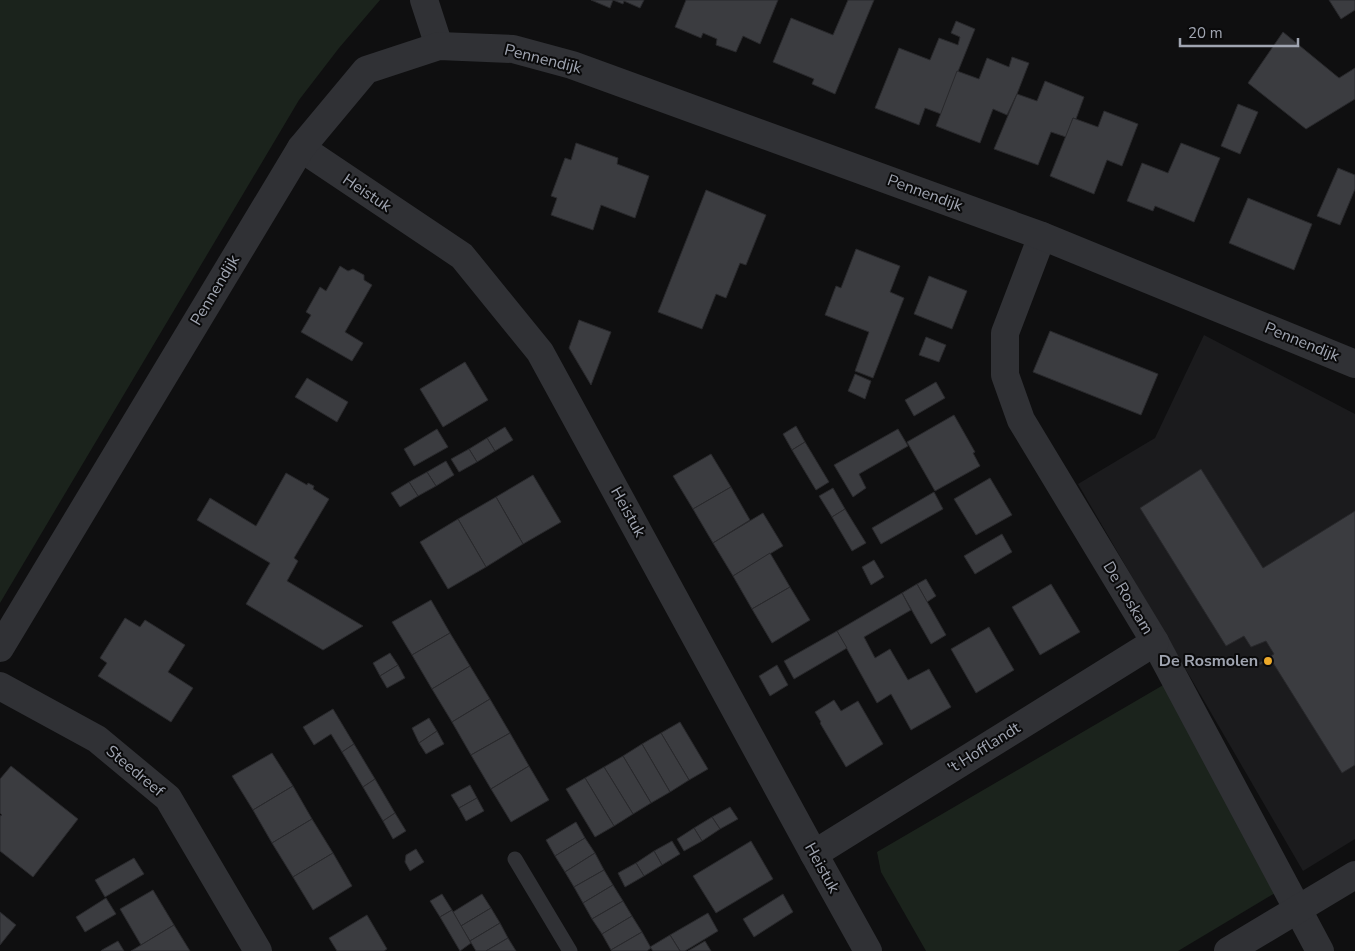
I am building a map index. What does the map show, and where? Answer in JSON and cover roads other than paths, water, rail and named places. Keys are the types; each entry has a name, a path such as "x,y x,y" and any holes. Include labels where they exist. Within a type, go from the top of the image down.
{"street":[{"path":"424,0 439,46"},
{"name":"Pennendijk","path":"0,648 301,148 366,70 439,46 513,49 572,64 1042,236 1355,364"},
{"name":"Heistuk","path":"301,148 462,256 540,352 868,951"},
{"name":"De Roskam","path":"1042,236 1005,333 1005,375 1021,420 1155,642 1320,951"},
{"name":"'t Hofflandt","path":"814,854 1155,642"},
{"name":"Steedreef","path":"0,686 97,739 168,798 258,951"},
{"path":"1228,951 1355,875"}],"lane":[{"path":"515,860 570,951"}],"place":[{"name":"De Rosmolen","path":"1268,661"}]}
